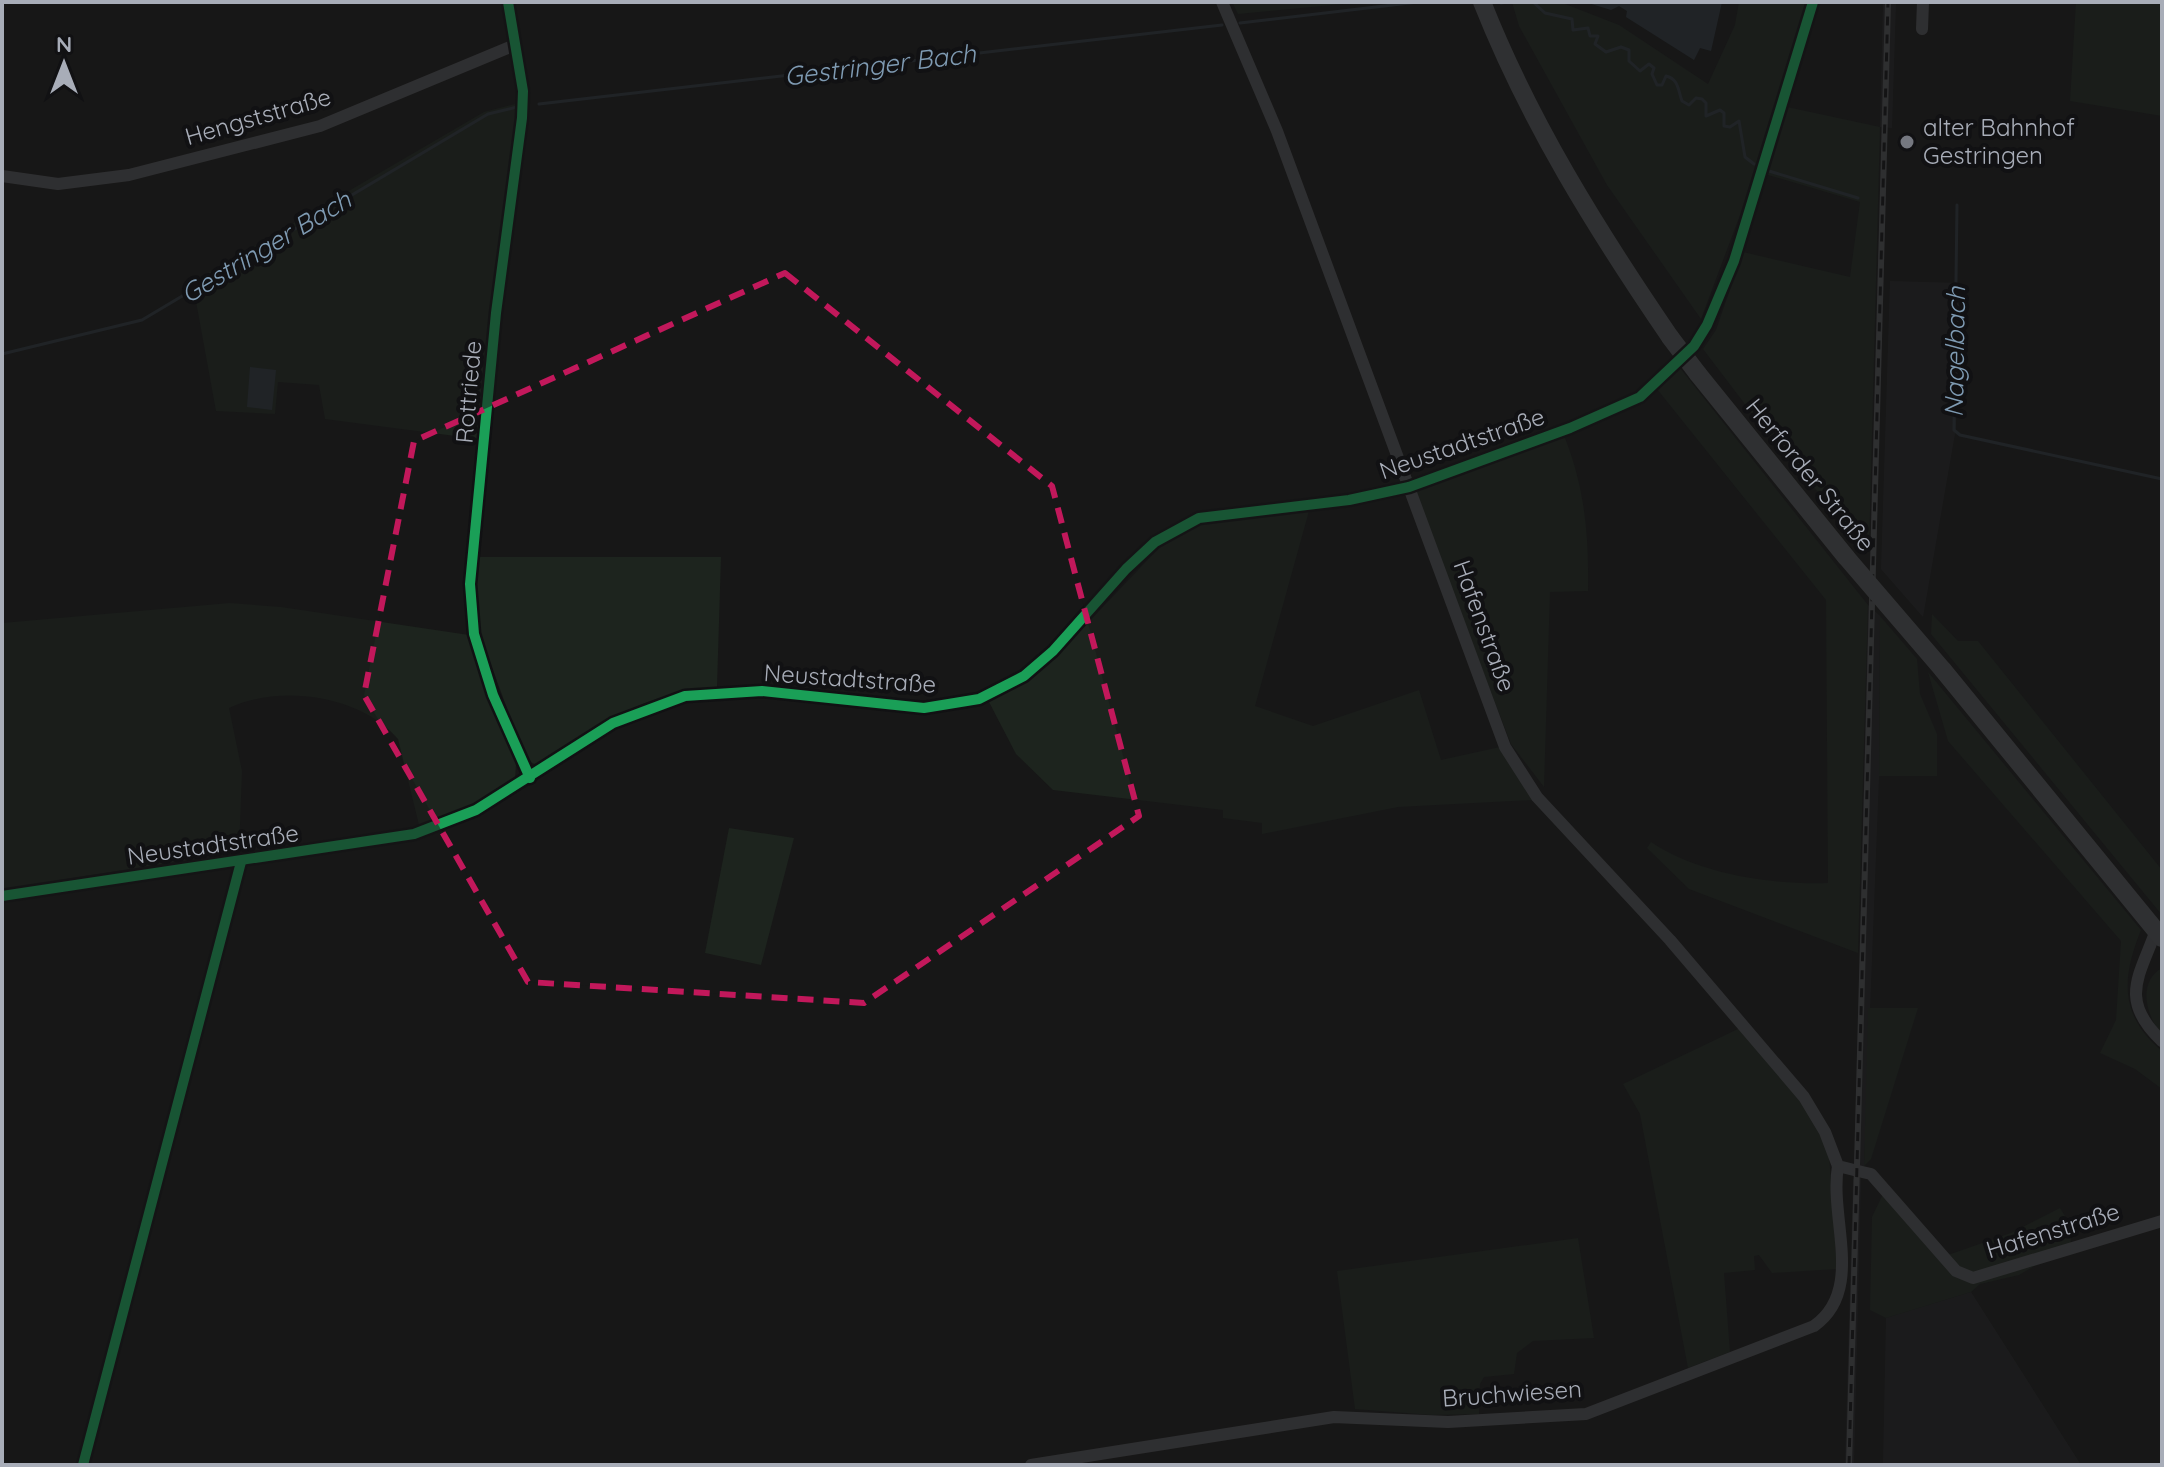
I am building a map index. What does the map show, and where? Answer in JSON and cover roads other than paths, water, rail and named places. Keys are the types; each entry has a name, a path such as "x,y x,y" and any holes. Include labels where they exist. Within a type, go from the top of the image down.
{"main road":[{"name":"Herforder Straße","path":"1482,2 1521,93 1561,167 1609,248 1670,337 1846,557 1943,670 2159,934"}],"street":[{"name":"Rottriede","path":"508,2 523,91 522,118 496,313 471,611 493,695 530,778"},
{"name":"Hafenstraße","path":"1222,2 1277,131 1505,747 1537,797 1670,940 1804,1097 1825,1132 1838,1166 1871,1174 1956,1271 1973,1278 2162,1221"},
{"name":"Neustadtstraße","path":"2,896 414,834 476,810 530,778 597,731 648,707 685,696 762,691 924,708 979,699 1024,676 1053,651 1126,569 1155,542 1199,518 1349,500 1409,487 1570,428 1640,397 1694,346 1707,325 1734,261 1813,2"},
{"path":"1922,29 1923,2"},
{"name":"Hengststraße","path":"2,176 58,184 129,175 320,126 515,45"},
{"path":"83,1465 241,862"},
{"path":"2159,934 2137,970 2136,989 2141,1012 2162,1041"},
{"name":"Bruchwiesen","path":"1031,1465 1334,1417 1448,1422 1586,1414 1814,1326 1827,1317 1839,1297 1841,1274 1834,1186 1838,1166"}],"waterway":[{"name":"Gestringer Bach","path":"1240,23 1418,2"},
{"name":"Gestringer Bach","path":"1501,3 1507,2"},
{"name":"Gestringer Bach","path":"1533,2 1545,13 1572,19 1573,30 1588,28 1590,36 1598,36 1595,44 1606,52 1621,47 1629,50 1629,61 1640,71 1649,64 1654,68 1652,74 1657,85 1662,85 1666,76 1676,83 1682,101 1689,105 1696,98 1702,99 1706,103 1706,116 1720,110 1724,113 1724,126 1730,127 1739,121 1745,157 1754,164"},
{"name":"Gestringer Bach","path":"539,104 1222,25"},
{"name":"Gestringer Bach","path":"2,354 142,320 488,114 517,107"},
{"name":"Gestringer Bach","path":"1769,171 1858,198"},
{"name":"Nagelbach","path":"1957,205 1954,430 1960,435 2162,479"}],"railway":[{"path":"1849,1465 1888,2"}],"place":[{"name":"alter Bahnhof Gestringen","path":"1907,142"}]}
